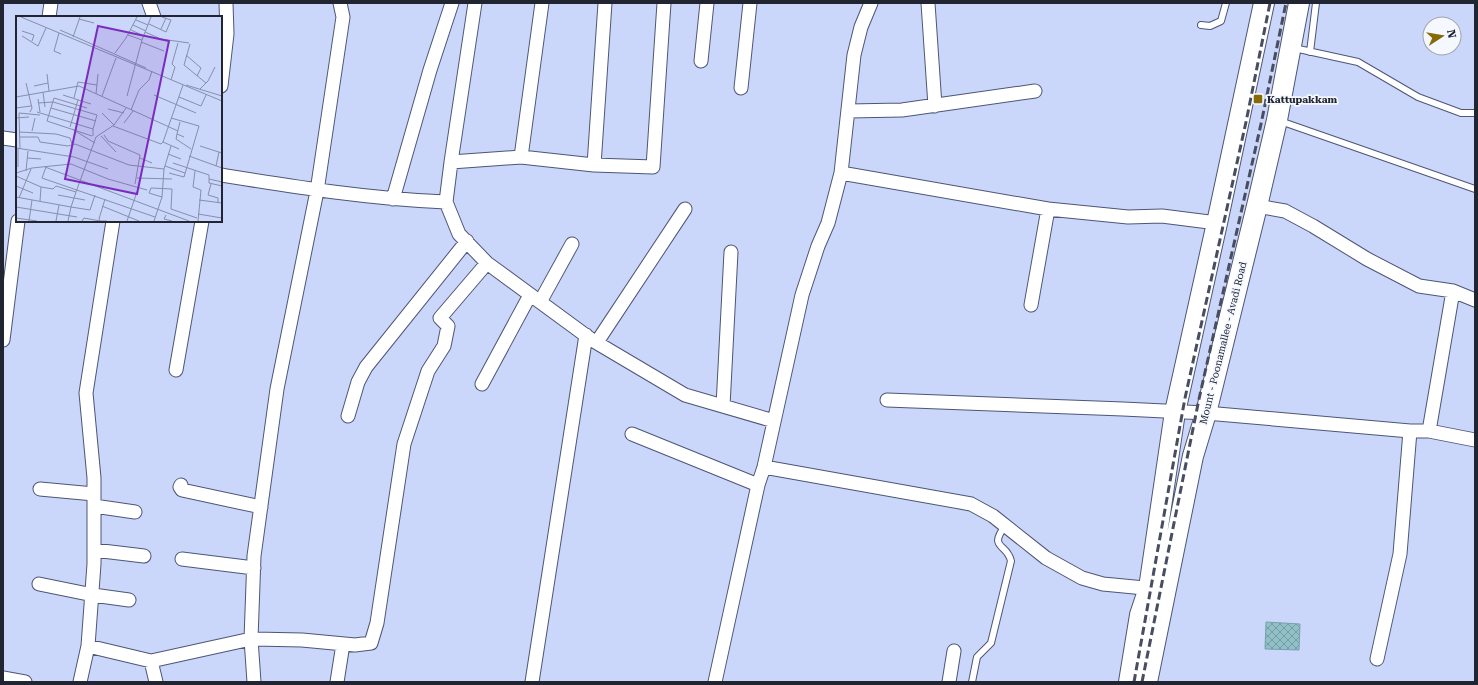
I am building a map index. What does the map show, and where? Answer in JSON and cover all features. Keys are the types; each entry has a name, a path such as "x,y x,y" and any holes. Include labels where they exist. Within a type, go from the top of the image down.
{"main road":[{"name":"Mount - Poonamallee - Avadi Road","path":"1147,682 1175,412 1218,223 1264,3"},
{"name":"Mount - Poonamallee - Avadi Road","path":"1129,682 1140,615 1157,589 1206,413 1257,206 1299,3"}],"street":[{"path":"49,16 51,3"},
{"path":"149,3 154,16"},
{"path":"222,77 227,34 226,3"},
{"path":"254,682 250,639 254,568 261,507 277,389 317,191 343,17 340,3"},
{"path":"392,199 430,70 452,3"},
{"path":"475,3 446,202 460,234 487,263 591,339 685,394 774,421"},
{"path":"521,157 542,3"},
{"path":"594,165 604,3"},
{"path":"452,162 521,157 594,165 653,168 664,3"},
{"path":"701,61 707,3"},
{"path":"741,88 750,3"},
{"path":"715,682 758,484 764,467 793,342 802,295 818,246 828,223 841,173 854,55 861,27 871,3"},
{"path":"928,3 935,106"},
{"path":"849,111 884,111 935,106 1035,91"},
{"path":"3,138 16,140"},
{"path":"841,173 1048,209 1128,217 1162,216 1218,223"},
{"path":"222,175 317,191 392,199 446,202"},
{"path":"1257,206 1285,211 1368,259 1419,286 1453,291 1475,300"},
{"path":"532,682 591,339 685,209"},
{"path":"1031,305 1048,209"},
{"path":"3,340 18,222"},
{"path":"80,682 88,646 93,595 94,550 94,478 86,393 113,222"},
{"path":"176,370 202,222"},
{"path":"348,416 358,382 366,367 467,241"},
{"path":"482,384 535,298 572,244"},
{"path":"723,406 732,252"},
{"path":"88,646 151,661 250,639 302,640 355,645 371,643 377,624 404,444 428,371 444,346 448,326 440,318 487,263"},
{"path":"1429,431 1453,291"},
{"path":"887,400 1206,413 1410,431 1429,431 1475,440"},
{"path":"1377,659 1400,554 1410,431"},
{"path":"632,434 758,484"},
{"path":"764,467 971,504 993,516 1046,558 1082,578 1103,584 1157,589"},
{"path":"181,485 180,488 182,490 261,507"},
{"path":"40,490 94,500 135,512"},
{"path":"94,550 144,556"},
{"path":"182,559 254,568"},
{"path":"39,584 93,595 129,600"},
{"path":"336,682 343,644"},
{"path":"949,682 954,651"},
{"path":"151,661 156,682"},
{"path":"3,678 25,682"}],"lane":[{"path":"1201,25 1210,26 1221,21 1226,3"},
{"path":"1310,52 1316,3"},
{"path":"1290,47 1358,62 1418,97 1461,113 1475,113"},
{"path":"1276,120 1475,189"},
{"path":"972,682 977,657 991,643 1011,561 1007,551 1002,548 998,542 998,538 1005,526"}],"building":[{"path":"1266,622 1300,624 1299,650 1265,649"}],"railway":[{"path":"1134,682 1185,398 1246,122 1270,3"},
{"path":"1142,682 1199,399 1261,124 1286,3"}],"place":[{"name":"Kattupakkam","path":"1258,99"}]}
